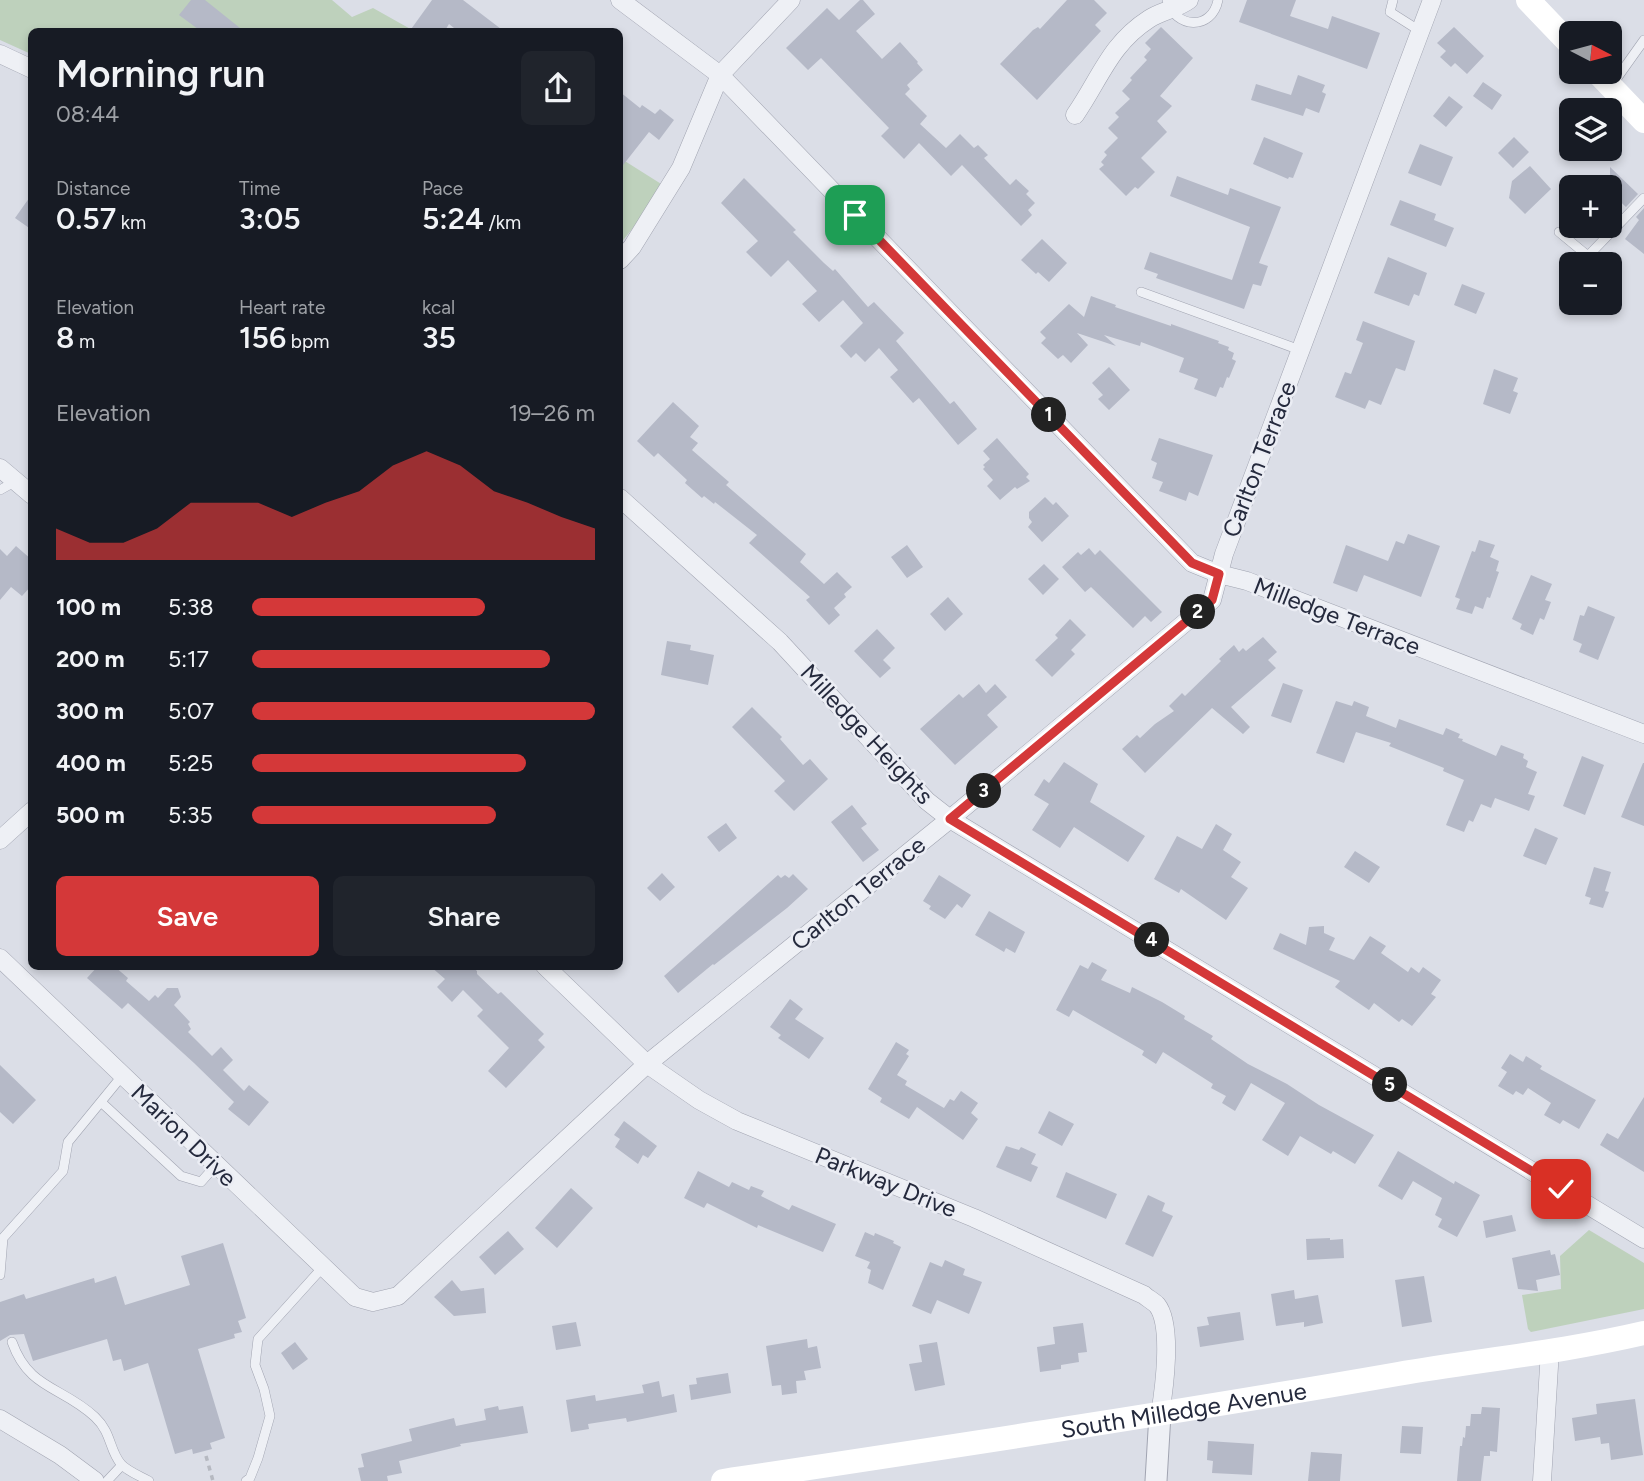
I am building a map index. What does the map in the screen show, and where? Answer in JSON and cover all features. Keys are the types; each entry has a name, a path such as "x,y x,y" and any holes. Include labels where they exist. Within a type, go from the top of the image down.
{"main road":[{"path":"1528,0 1559,32"},
{"path":"1609,84 1644,121"},
{"name":"South Milledge Avenue","path":"723,1481 1604,1343 1644,1333"}],"street":[{"name":"Milledge Terrace","path":"620,0 720,75 1192,563 1247,581 1644,734"},
{"path":"623,257 632,247 681,168 720,75 791,0"},
{"path":"1076,115 1117,47 1168,4 1189,0"},
{"name":"Carlton Terrace","path":"373,1302 398,1296 647,1064 950,819 1212,600 1224,554 1432,0"},
{"path":"0,54 28,67"},
{"path":"0,468 8,486 28,494"},
{"name":"Milledge Heights","path":"623,501 780,642 927,801 950,819 1644,1239"},
{"path":"0,840 28,815"},
{"name":"Marion Drive","path":"0,958 355,1297 373,1302"},
{"name":"Parkway Drive","path":"549,970 647,1064 699,1100 737,1121 974,1218 1143,1295 1157,1305 1162,1316 1166,1341 1165,1384 1160,1414"},
{"path":"1542,1481 1550,1350"},
{"path":"1156,1481 1160,1414"},
{"path":"0,1419 60,1455 95,1481"}],"lane":[{"path":"1168,4 1175,16 1182,21 1199,22 1213,13 1218,0"},
{"path":"1393,0 1390,12 1420,31"},
{"path":"1622,61 1644,40"},
{"path":"1622,221 1644,198"},
{"path":"1566,238 1588,256 1605,238"},
{"path":"1141,292 1300,350"},
{"path":"0,1276 3,1238 63,1171 68,1142 122,1076"},
{"path":"101,1102 181,1176 201,1182 216,1166"},
{"path":"246,1481 250,1478 258,1458 270,1416 255,1365 258,1339 323,1267"},
{"path":"12,1342 18,1359 34,1378 72,1399 103,1425 114,1454 122,1465 149,1481"},
{"path":"107,1481 122,1465"}],"path":[{"path":"206,1457 213,1481"}],"green space":[{"path":"0,0 332,0 352,17 373,8 409,28 28,28 28,53 0,40"},
{"path":"623,160 666,187 623,240"},
{"path":"1589,1230 1644,1263 1644,1309 1531,1332 1528,1329 1522,1295 1561,1289 1560,1256"}],"building":[{"path":"191,0 205,0 240,28 197,28 179,15"},
{"path":"432,0 463,0 500,28 454,28 449,24 446,28 412,28"},
{"path":"860,0 875,14 856,31 882,59 900,42 923,70 907,85 910,89 905,94 927,116 920,124 946,148 960,134 974,148 978,145 988,155 984,158 1010,185 1016,179 1029,191 1026,194 1035,203 1028,210 1032,215 1021,226 962,165 951,176 919,143 904,159 881,136 889,128 821,58 808,70 786,48 827,8 839,20"},
{"path":"1067,0 1094,0 1107,13 1095,25 1101,31 1037,100 1000,64 1033,30 1038,27 1040,29"},
{"path":"1247,0 1296,0 1290,16 1328,29 1332,16 1380,33 1367,69 1239,22"},
{"path":"1161,27 1193,58 1160,96 1172,106 1157,121 1167,132 1141,158 1155,172 1138,189 1135,187 1126,196 1099,169 1104,165 1101,162 1107,155 1104,152 1118,138 1108,128 1119,117 1115,113 1130,99 1122,91 1147,60 1144,57 1151,49 1145,43"},
{"path":"1454,27 1484,56 1467,74 1455,63 1451,67 1440,57 1446,51 1437,43"},
{"path":"1298,75 1325,85 1322,92 1326,94 1319,113 1306,108 1303,116 1251,100 1256,84 1291,95"},
{"path":"1483,82 1502,95 1492,110 1473,96"},
{"path":"623,94 640,108 642,105 655,114 660,109 674,120 659,140 649,132 623,165"},
{"path":"1449,96 1463,107 1446,127 1433,116"},
{"path":"1264,137 1303,153 1293,178 1288,179 1253,164"},
{"path":"1514,137 1529,152 1513,168 1498,153"},
{"path":"1420,144 1453,157 1441,186 1408,173"},
{"path":"1530,166 1551,189 1525,214 1509,198 1512,181"},
{"path":"1610,167 1618,175 1610,175"},
{"path":"1177,176 1228,195 1230,188 1281,207 1259,263 1268,266 1261,286 1253,284 1244,309 1156,278 1158,274 1144,269 1150,252 1232,280 1250,227 1170,196"},
{"path":"744,178 796,230 793,232 824,263 833,271 835,269 868,307 874,302 904,333 896,341 950,404 954,401 977,429 958,445 919,398 913,403 890,377 898,370 879,348 865,362 856,353 851,358 840,346 863,323 843,300 819,322 802,304 817,291 788,260 771,277 746,252 758,241 721,203"},
{"path":"1622,179 1638,194 1626,207 1622,203"},
{"path":"28,200 28,227 15,218"},
{"path":"1400,200 1436,214 1434,220 1454,228 1446,247 1390,225"},
{"path":"1644,208 1644,254 1625,239 1639,220 1636,217"},
{"path":"1042,239 1067,263 1049,282 1021,260"},
{"path":"1388,257 1427,273 1419,296 1414,294 1409,306 1374,293"},
{"path":"1462,284 1485,293 1476,314 1454,305"},
{"path":"1091,296 1116,305 1115,307 1219,341 1218,343 1229,347 1228,350 1234,353 1232,359 1236,361 1223,388 1220,387 1216,397 1194,389 1198,379 1179,372 1184,358 1141,342 1140,346 1104,335 1116,346 1077,333 1088,345 1071,363 1063,355 1058,359 1041,343 1046,338 1040,332 1069,304 1084,317"},
{"path":"1363,321 1415,341 1405,371 1396,368 1381,405 1369,400 1365,409 1335,397 1345,372 1351,374 1363,343 1356,340"},
{"path":"1109,367 1130,390 1109,410 1098,399 1103,395 1092,383"},
{"path":"1494,369 1518,378 1513,391 1518,393 1510,414 1483,404"},
{"path":"673,402 699,426 690,437 698,443 692,450 729,482 726,485 806,554 800,562 824,584 837,572 852,587 834,608 840,615 829,625 806,600 810,597 749,543 757,535 715,502 714,504 704,496 702,498 658,453 654,457 637,441"},
{"path":"997,438 1029,474 1026,477 1030,481 1017,489 1015,487 1000,500 987,486 993,480 983,469 983,465 990,459 983,451"},
{"path":"1159,438 1213,455 1198,496 1189,492 1186,501 1159,491 1163,482 1152,478 1157,463 1151,460"},
{"path":"1045,497 1053,505 1056,502 1069,516 1042,542 1028,527 1032,522 1029,512"},
{"path":"1408,534 1440,546 1421,597 1364,575 1357,592 1333,583 1346,545 1388,561 1396,541 1404,544"},
{"path":"1479,540 1495,545 1490,557 1499,561 1496,571 1499,572 1483,609 1475,606 1472,614 1456,609 1460,599 1455,597 1472,551 1475,552"},
{"path":"907,545 923,567 907,578 891,557"},
{"path":"16,546 28,556 28,589 22,596 11,587 0,600 0,549 7,556"},
{"path":"1089,548 1095,555 1100,550 1162,612 1151,622 1145,616 1133,628 1091,587 1085,592 1062,567 1078,552 1081,555"},
{"path":"1044,564 1059,579 1043,595 1028,579"},
{"path":"1531,575 1552,584 1545,600 1551,602 1544,620 1540,618 1533,635 1520,629 1522,624 1512,619"},
{"path":"948,597 963,614 945,631 930,614"},
{"path":"1588,606 1615,617 1598,660 1579,652 1582,644 1573,640 1580,615 1584,616"},
{"path":"1070,619 1086,635 1071,650 1075,654 1052,677 1035,660 1058,638 1055,635"},
{"path":"877,629 895,648 883,660 891,668 880,678 854,651"},
{"path":"1263,637 1277,652 1268,660 1276,668 1231,707 1250,727 1243,734 1212,708 1145,773 1122,749 1137,735 1140,738 1174,711 1169,706 1182,693 1185,696 1234,645 1239,652 1243,648 1246,651"},
{"path":"667,641 691,645 690,650 714,655 708,685 661,675"},
{"path":"1283,683 1303,690 1291,723 1271,716"},
{"path":"979,684 986,693 995,684 1007,697 987,715 998,727 955,765 920,729 959,694 963,698"},
{"path":"1336,701 1352,706 1354,701 1369,707 1366,716 1396,728 1399,719 1443,735 1446,728 1460,734 1458,738 1463,739 1462,741 1496,756 1501,745 1524,754 1523,758 1528,761 1526,767 1537,772 1528,794 1535,796 1529,811 1495,798 1491,808 1481,804 1473,822 1469,820 1464,832 1446,825 1464,780 1443,771 1444,768 1389,746 1391,743 1356,732 1344,763 1316,753"},
{"path":"752,707 782,737 780,739 803,765 810,759 828,779 794,811 774,791 785,781 732,727"},
{"path":"1582,756 1604,765 1585,815 1563,806"},
{"path":"1064,762 1098,784 1090,802 1145,836 1128,862 1074,827 1060,848 1032,830 1049,804 1034,795 1044,779 1049,783"},
{"path":"1644,763 1644,826 1621,817"},
{"path":"852,805 867,824 861,828 879,850 863,862 831,822"},
{"path":"726,823 737,838 719,852 707,837"},
{"path":"1216,824 1232,834 1223,850 1241,862 1231,877 1248,888 1226,920 1181,889 1179,893 1154,879 1177,836 1202,849"},
{"path":"1535,828 1558,838 1546,865 1523,856"},
{"path":"1355,851 1380,867 1369,883 1344,867"},
{"path":"1594,867 1611,872 1605,891 1609,892 1603,908 1589,904 1591,898 1585,896"},
{"path":"662,873 675,887 660,901 647,888"},
{"path":"793,874 808,889 678,993 664,976 778,875 781,878 785,875 789,878"},
{"path":"939,875 971,895 962,908 957,904 945,919 929,909 931,906 923,901"},
{"path":"989,911 1025,932 1015,953 1006,948 1004,952 975,935"},
{"path":"1324,926 1324,933 1335,938 1329,950 1354,960 1370,936 1386,946 1381,953 1408,972 1411,967 1419,973 1423,967 1441,980 1431,994 1436,997 1412,1026 1402,1019 1399,1022 1374,1003 1369,1010 1335,987 1340,981 1273,949 1280,933 1306,945 1309,927"},
{"path":"1092,962 1107,970 1101,980 1130,993 1132,987 1162,1002 1213,1036 1211,1039 1248,1064 1374,1135 1355,1164 1300,1136 1288,1156 1262,1140 1285,1103 1251,1083 1235,1111 1222,1103 1226,1096 1211,1088 1213,1084 1163,1052 1156,1064 1142,1055 1144,1051 1073,1010 1069,1017 1056,1010 1080,965 1088,969"},
{"path":"94,970 119,970 128,978 126,981 149,1001 155,995 158,998 167,988 178,988 181,997 174,1005 190,1022 188,1024 191,1029 188,1032 212,1056 221,1047 233,1060 223,1070 244,1091 249,1085 269,1102 249,1126 228,1109 234,1102 194,1063 128,1003 122,1009 87,978"},
{"path":"435,970 476,970 498,994 501,992 544,1034 538,1040 545,1047 506,1088 488,1071 509,1048 477,1016 483,1010 463,990 452,1002 437,987 445,979"},
{"path":"790,999 803,1009 795,1019 824,1038 809,1059 778,1038 781,1035 770,1027"},
{"path":"896,1042 909,1050 906,1054 909,1056 897,1075 907,1081 905,1085 944,1108 950,1099 954,1101 961,1091 978,1103 971,1113 978,1119 963,1140 917,1107 909,1119 880,1102 882,1098 868,1089"},
{"path":"1510,1054 1523,1062 1526,1056 1542,1066 1540,1069 1596,1100 1579,1129 1563,1120 1560,1124 1544,1115 1551,1103 1528,1088 1523,1095 1516,1091 1513,1095 1498,1086 1507,1072 1501,1068"},
{"path":"0,1065 36,1100 13,1124 0,1112"},
{"path":"1644,1097 1644,1172 1600,1145 1607,1133 1618,1139"},
{"path":"1049,1111 1074,1124 1062,1146 1038,1133"},
{"path":"624,1121 657,1146 648,1158 643,1155 638,1164 615,1147 620,1139 614,1135"},
{"path":"1006,1146 1019,1150 1021,1147 1036,1154 1031,1164 1038,1167 1031,1182 996,1167"},
{"path":"1398,1151 1454,1184 1455,1181 1480,1195 1457,1237 1438,1227 1442,1219 1435,1215 1442,1198 1413,1181 1402,1200 1378,1186"},
{"path":"698,1171 729,1187 732,1182 749,1190 751,1186 764,1191 761,1196 789,1210 792,1205 836,1224 823,1252 758,1225 757,1228 707,1203 704,1208 684,1198"},
{"path":"1066,1172 1117,1194 1106,1219 1056,1197"},
{"path":"571,1188 593,1208 557,1248 535,1228"},
{"path":"1148,1195 1165,1203 1162,1211 1173,1216 1153,1257 1125,1244"},
{"path":"1512,1215 1516,1231 1486,1238 1483,1221"},
{"path":"508,1231 524,1249 495,1275 479,1257"},
{"path":"865,1232 874,1236 875,1233 901,1247 883,1290 868,1283 871,1270 867,1268 870,1262 855,1256"},
{"path":"1306,1239 1343,1239 1344,1258 1307,1260"},
{"path":"223,1243 246,1318 238,1321 242,1332 234,1334 235,1338 198,1349 225,1438 210,1443 212,1449 193,1454 192,1449 175,1454 148,1363 124,1371 121,1359 113,1361 107,1339 33,1361 24,1334 10,1335 0,1341 0,1302 24,1294 26,1299 94,1278 95,1283 116,1276 125,1305 190,1285 181,1256"},
{"path":"1550,1250 1551,1255 1555,1254 1560,1275 1536,1280 1538,1291 1518,1289 1512,1258"},
{"path":"945,1260 965,1269 963,1275 982,1282 969,1314 937,1300 931,1314 912,1306 930,1262 942,1267"},
{"path":"1424,1276 1432,1322 1402,1327 1395,1280"},
{"path":"452,1280 461,1291 484,1288 486,1313 454,1316 434,1297"},
{"path":"1294,1290 1295,1299 1318,1295 1323,1323 1304,1327 1304,1322 1276,1326 1271,1294"},
{"path":"1240,1312 1244,1340 1200,1347 1197,1327 1209,1325 1207,1317"},
{"path":"576,1322 581,1346 556,1350 552,1326"},
{"path":"1083,1323 1087,1352 1078,1353 1079,1362 1061,1365 1061,1369 1040,1372 1037,1347 1055,1344 1053,1327"},
{"path":"807,1339 808,1348 817,1346 821,1368 804,1371 806,1380 796,1381 797,1393 782,1395 781,1385 772,1386 766,1346"},
{"path":"295,1342 308,1359 293,1370 281,1353"},
{"path":"937,1342 945,1385 915,1391 909,1364 922,1362 919,1345"},
{"path":"728,1373 731,1393 691,1400 689,1385 697,1384 696,1378"},
{"path":"659,1381 662,1397 674,1394 677,1412 627,1422 626,1418 588,1424 589,1429 571,1432 566,1400 595,1395 596,1401 644,1393 642,1385"},
{"path":"1635,1399 1643,1455 1611,1460 1609,1443 1601,1444 1600,1437 1575,1441 1572,1418 1597,1414 1596,1404"},
{"path":"498,1406 499,1410 523,1406 528,1433 460,1444 461,1446 399,1461 402,1473 387,1476 388,1481 361,1481 358,1468 364,1467 361,1454 412,1441 409,1429 454,1418 456,1426 486,1420 484,1409"},
{"path":"1482,1407 1500,1408 1497,1452 1490,1451 1490,1456 1484,1456 1481,1481 1457,1481 1460,1446 1463,1437 1465,1438 1466,1426 1470,1426 1471,1414 1481,1414"},
{"path":"1402,1426 1423,1427 1421,1454 1400,1453"},
{"path":"1208,1441 1254,1444 1252,1475 1212,1473 1213,1461 1207,1460"},
{"path":"1311,1452 1342,1454 1340,1481 1308,1481"}],"route":[{"path":"855,215 1192,563 1219,574 1212,600 950,819 1561,1189"}]}
